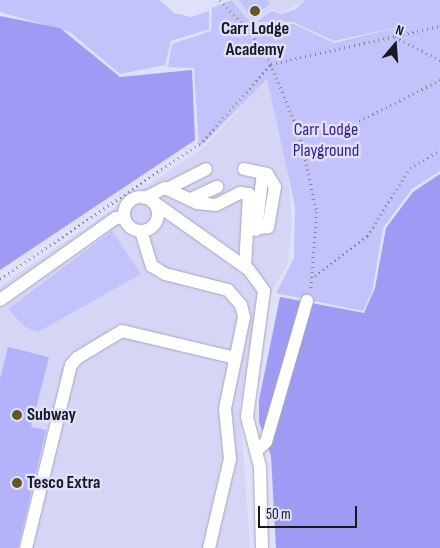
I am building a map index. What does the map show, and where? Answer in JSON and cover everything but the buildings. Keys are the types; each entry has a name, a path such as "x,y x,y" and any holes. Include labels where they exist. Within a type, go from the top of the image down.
{"street":[{"path":"124,217 130,200 148,199 206,169"},
{"path":"244,169 263,173 275,187 268,227 253,229"},
{"path":"191,200 217,187"},
{"path":"171,188 191,200 216,205 240,193 249,194 253,229 245,268"},
{"path":"148,199 259,280 265,300 247,417 256,451 262,548"},
{"path":"148,199 158,216 147,229 152,266 165,274 228,290 236,296 244,317 225,409 230,459 208,548"},
{"path":"124,217 130,227 147,229 169,220 182,223"},
{"path":"0,300 116,218 124,217"},
{"path":"256,451 266,442 307,301"},
{"path":"26,548 71,365 77,358 122,331 236,358"}],"path":[{"path":"220,0 252,34 271,64 311,173 317,212 315,276 307,301"},
{"path":"0,280 203,141 271,64 440,26"},
{"path":"394,37 440,60"},
{"path":"359,121 440,80"},
{"path":"315,276 367,236 410,168 440,150"}],"shaded area":[{"name":"Carr Lodge Academy","path":"234,0 304,0 283,13 272,9 251,23"},
{"path":"0,16 60,28 120,77 192,70 195,140 0,270"},
{"path":"267,78 287,156 292,225 288,263 254,323 240,407 250,548 0,548 0,286 206,146"},
{"path":"440,174 440,548 276,548 271,456 259,422 259,400 280,297 364,313 375,288 386,228 413,192"}],"green space":[{"path":"0,0 160,0 174,13 191,17 209,11 209,29 171,41 165,65 120,74 70,32 0,12"},
{"name":"Carr Lodge Playground","path":"232,0 251,23 294,24 334,43 416,23 334,41 293,22 256,22 271,11 282,14 296,9 305,0 440,0 440,171 412,189 383,228 372,292 363,311 276,293 294,258 295,206 267,79 199,148 194,68 168,67 172,44 211,31 212,8"},
{"path":"239,0 268,0 270,4 252,17"},
{"path":"112,231 141,274 38,332 25,327 8,309"}],"place":[{"name":"Carr Lodge Academy","path":"255,11"},
{"name":"Subway","path":"17,415"},
{"name":"Tesco Extra","path":"17,483"}]}
